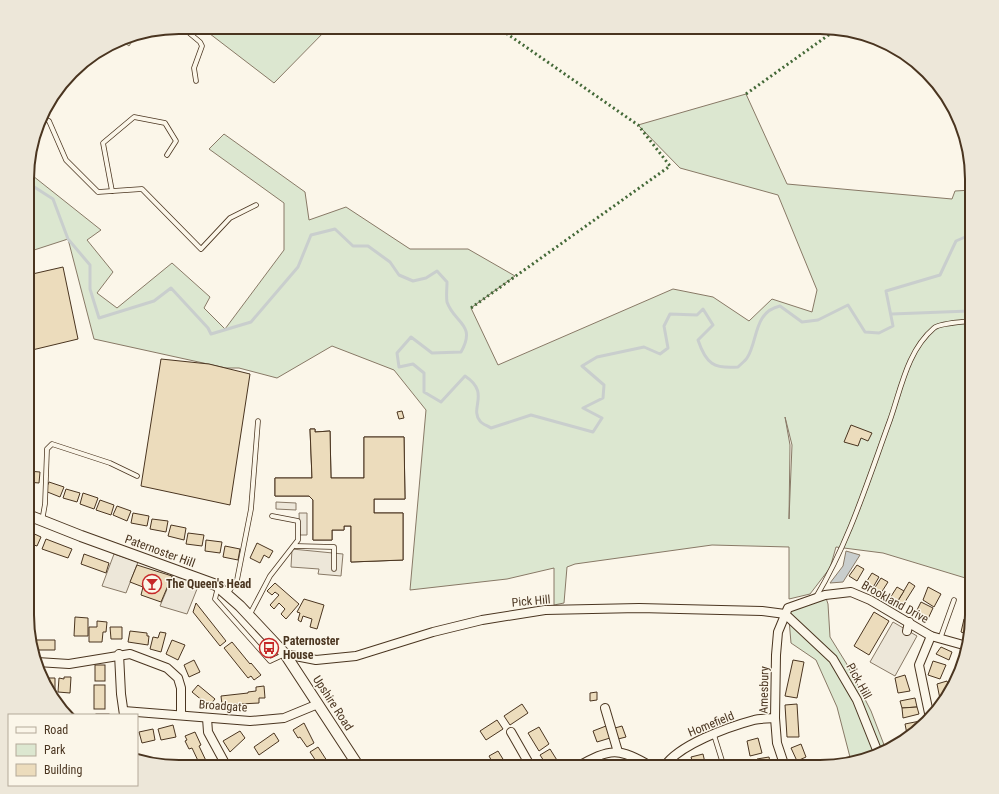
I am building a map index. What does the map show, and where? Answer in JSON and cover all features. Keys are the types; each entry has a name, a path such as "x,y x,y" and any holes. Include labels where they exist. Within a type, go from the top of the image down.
{"street":[{"name":"Paternoster Hill","path":"34,518 218,586 249,616 284,654"},
{"name":"Brookland Drive","path":"786,611 830,594 851,592 862,596 931,636 962,645"},
{"name":"Pick Hill","path":"284,654 316,660 356,656 433,632 482,620 545,610 639,608 786,611 833,660 857,700 876,748"},
{"name":"Amesbury","path":"783,760 777,743 775,718 778,632 786,611"},
{"path":"907,631 909,622"},
{"path":"929,711 919,665 931,636"},
{"path":"42,662 74,664 119,654 130,654 167,668 178,678 181,688 181,715"},
{"path":"119,654 121,694 124,713"},
{"name":"Upshire Road","path":"284,654 354,760"},
{"name":"Broadgate","path":"124,713 250,720 284,718 318,704"},
{"path":"605,708 618,752"},
{"path":"207,718 208,732 223,760"},
{"name":"Homefield","path":"668,760 694,742 755,720 775,718"},
{"path":"511,732 527,760"},
{"path":"589,760 597,755 608,752 618,752 640,760"}],"lane":[{"path":"190,34 200,42 202,46 194,68 196,81"},
{"path":"112,191 103,143 134,117 165,123 176,141 167,155"},
{"path":"47,120 49,121 66,160 98,192 142,189 201,249 230,218 256,205"},
{"path":"815,599 832,571 890,419 905,373 918,344 935,327 965,322"},
{"path":"227,594 237,580 251,509 258,421"},
{"path":"42,521 45,504 47,449 52,444 110,463 137,476"},
{"path":"249,616 274,571 295,546 298,540 298,521 272,516"},
{"path":"295,546 334,547 334,569"},
{"path":"218,586 215,599 270,661 284,654"},
{"path":"940,639 954,600"},
{"path":"714,735 722,760"}],"green space":[{"path":"210,34 322,34 274,83"},
{"path":"746,94 787,184 952,199 955,191 965,190 965,578 883,553 836,547 830,568 810,594 789,599 789,547 712,545 575,564 567,567 564,603 554,605 554,568 507,579 410,590 426,410 394,370 332,346 277,378 239,368 226,368 94,339 68,239 34,250 34,177 101,230 87,240 113,272 97,293 117,308 172,263 210,297 204,308 225,329 284,250 284,203 209,149 224,134 305,192 309,220 346,207 410,249 468,249 515,276 471,308 498,365 673,289 713,297 749,321 772,299 812,312 817,290 778,195 680,168 638,125","holes":["785,417 792,445 789,519 790,445"]},
{"path":"825,595 828,604 830,637 848,666 871,711 884,745 850,757 837,707 816,660 791,643 788,608"}],"shaded area":[{"path":"276,502 296,503 296,510 276,509"},
{"path":"299,513 307,513 307,535 300,535"},
{"path":"292,549 343,554 341,576 318,574 319,569 291,567"},
{"path":"846,551 860,555 843,582 830,583 843,566"},
{"path":"114,554 138,562 126,593 102,586"},
{"path":"173,575 199,584 187,614 160,606"},
{"path":"893,622 917,636 895,676 870,662"}],"building":[{"path":"63,267 78,339 34,350 34,274"},
{"path":"161,359 209,364 250,374 230,505 141,486"},
{"path":"402,411 404,418 399,419 397,412"},
{"path":"851,425 872,433 868,441 861,438 858,446 844,442"},
{"path":"310,429 315,429 315,432 330,431 331,478 364,478 364,437 404,437 405,499 374,499 374,513 403,513 403,560 351,562 351,526 344,526 344,530 332,530 332,540 313,540 313,500 309,496 275,496 275,478 312,478","holes":["373,451 392,451 393,477 374,477","339,495 364,495 364,514 339,514 339,511 345,511 345,499 339,499","372,524 387,524 387,549 373,549"]},
{"path":"310,429 315,429 315,432 330,431 331,478 364,478 364,437 404,437 405,499 374,499 374,513 403,513 403,560 351,562 351,526 344,526 344,530 332,530 332,540 313,540 313,500 309,496 275,496 275,478 312,478"},
{"path":"34,472 40,472 39,483 34,483"},
{"path":"49,482 64,487 60,497 45,491"},
{"path":"66,489 80,493 77,502 63,498"},
{"path":"83,493 98,498 94,509 80,504"},
{"path":"100,500 114,505 111,515 96,510"},
{"path":"117,506 131,511 127,521 113,515"},
{"path":"133,513 149,516 147,526 131,523"},
{"path":"152,519 168,521 166,532 150,529"},
{"path":"171,525 186,528 184,540 168,536"},
{"path":"188,533 204,535 202,546 186,544"},
{"path":"34,534 41,537 37,546 34,545"},
{"path":"46,539 72,549 68,558 42,549"},
{"path":"206,540 222,542 220,553 205,551"},
{"path":"257,543 273,551 269,558 264,555 260,563 250,558"},
{"path":"225,546 240,549 238,560 223,557"},
{"path":"84,554 109,563 106,573 81,564"},
{"name":"The Queen's Head","path":"137,565 172,576 161,602 141,595 143,587 130,582"},
{"path":"857,565 864,569 857,581 849,576"},
{"path":"872,573 879,577 872,589 865,584"},
{"path":"881,578 888,582 881,593 874,589"},
{"path":"909,582 915,586 903,605 898,601"},
{"path":"275,583 299,604 286,619 281,614 285,609 279,603 274,609 270,605 279,595 275,592 272,595 267,591"},
{"path":"897,587 904,591 897,602 890,598"},
{"path":"928,587 941,594 934,607 923,600"},
{"path":"304,599 324,605 317,629 310,627 312,619 303,616 301,622 298,620 300,613 297,612"},
{"path":"921,602 933,608 927,621 915,614"},
{"path":"196,603 226,641 220,646 193,612"},
{"path":"874,612 889,621 869,655 854,646"},
{"path":"75,617 88,618 88,636 74,636"},
{"path":"964,619 964,633 961,632"},
{"path":"97,621 107,622 106,632 103,632 102,642 89,642 89,627 97,627"},
{"path":"110,627 122,627 122,639 111,639"},
{"path":"130,631 147,633 147,636 149,636 148,645 128,642"},
{"path":"160,632 166,633 161,652 150,649 153,637 158,638"},
{"path":"36,640 55,640 55,650 39,650"},
{"path":"172,640 185,645 178,660 166,654"},
{"path":"232,642 261,675 254,680 251,676 248,678 224,648"},
{"path":"941,647 952,652 949,660 936,654"},
{"path":"194,660 200,672 189,677 184,665"},
{"path":"793,660 804,662 797,698 785,696"},
{"path":"933,661 946,665 940,679 928,675"},
{"path":"95,665 105,665 105,681 95,681"},
{"path":"905,675 910,691 898,693 895,678"},
{"path":"64,677 71,677 70,693 58,692 59,678 64,679"},
{"path":"49,678 55,678 55,689 53,687"},
{"path":"947,681 948,683 940,697 937,684"},
{"path":"94,685 105,685 105,709 94,709"},
{"path":"198,685 215,699 209,706 192,692"},
{"path":"264,686 265,698 259,698 259,703 222,705 221,696 248,693 256,691 256,687"},
{"path":"597,692 597,700 590,701 590,693"},
{"path":"915,698 917,707 902,708 900,701"},
{"path":"522,704 528,713 510,725 504,716"},
{"path":"797,704 799,737 787,737 785,705"},
{"path":"917,707 919,714 903,718 902,708"},
{"path":"497,720 503,729 486,740 480,731"},
{"path":"918,721 906,731 905,724"},
{"path":"304,723 314,743 307,747 300,737 298,738 293,730"},
{"path":"173,725 176,737 161,740 158,729"},
{"path":"606,726 610,738 597,742 593,731"},
{"path":"622,726 626,737 618,739 615,728"},
{"path":"539,727 549,744 539,751 528,733"},
{"path":"153,729 155,740 142,743 139,732"},
{"path":"240,731 245,738 230,752 223,741"},
{"path":"195,732 201,745 199,746 206,760 198,760 192,748 189,749 185,741 187,740 185,736"},
{"path":"274,733 279,741 259,755 254,747"},
{"path":"758,738 762,753 750,756 747,741"},
{"path":"801,744 806,757 797,760 791,748"},
{"path":"318,747 326,760 315,760 310,752"},
{"path":"550,749 557,760 543,760 540,755"},
{"path":"498,751 504,760 491,760 489,756"},
{"path":"703,754 704,760 692,760 691,757"},
{"path":"769,757 770,760 757,760"}],"waterway":[{"path":"34,187 53,199 68,239 90,265 90,289 99,318 154,301 171,288 208,328 211,334 251,322 298,267 311,235 335,229 353,246 368,246 390,262 399,275 413,281 426,278 437,271 447,282 447,302 454,315 463,324 467,335 465,343 461,352 432,353 411,337 397,353 399,367 413,364 424,373 424,392 441,402 465,376 473,382 477,388 477,416 481,422 491,428 531,415 593,432 602,418 583,408 603,398 604,385 582,366 597,357 644,347 660,354 668,348 664,326 670,314 697,315 703,309 713,325 698,340 704,355 708,360 717,366 723,367 738,367 747,358 765,314 771,309 780,306 802,322 818,320 848,305 865,332 879,333 893,326 886,291 940,275 956,241 965,237"},
{"path":"892,314 965,311"}],"hedge":[{"path":"471,308 670,166 638,125 507,34"},
{"path":"746,94 830,34"}],"place":[{"name":"The Queen's Head","path":"152,584"},
{"name":"Paternoster House","path":"269,648"}]}
